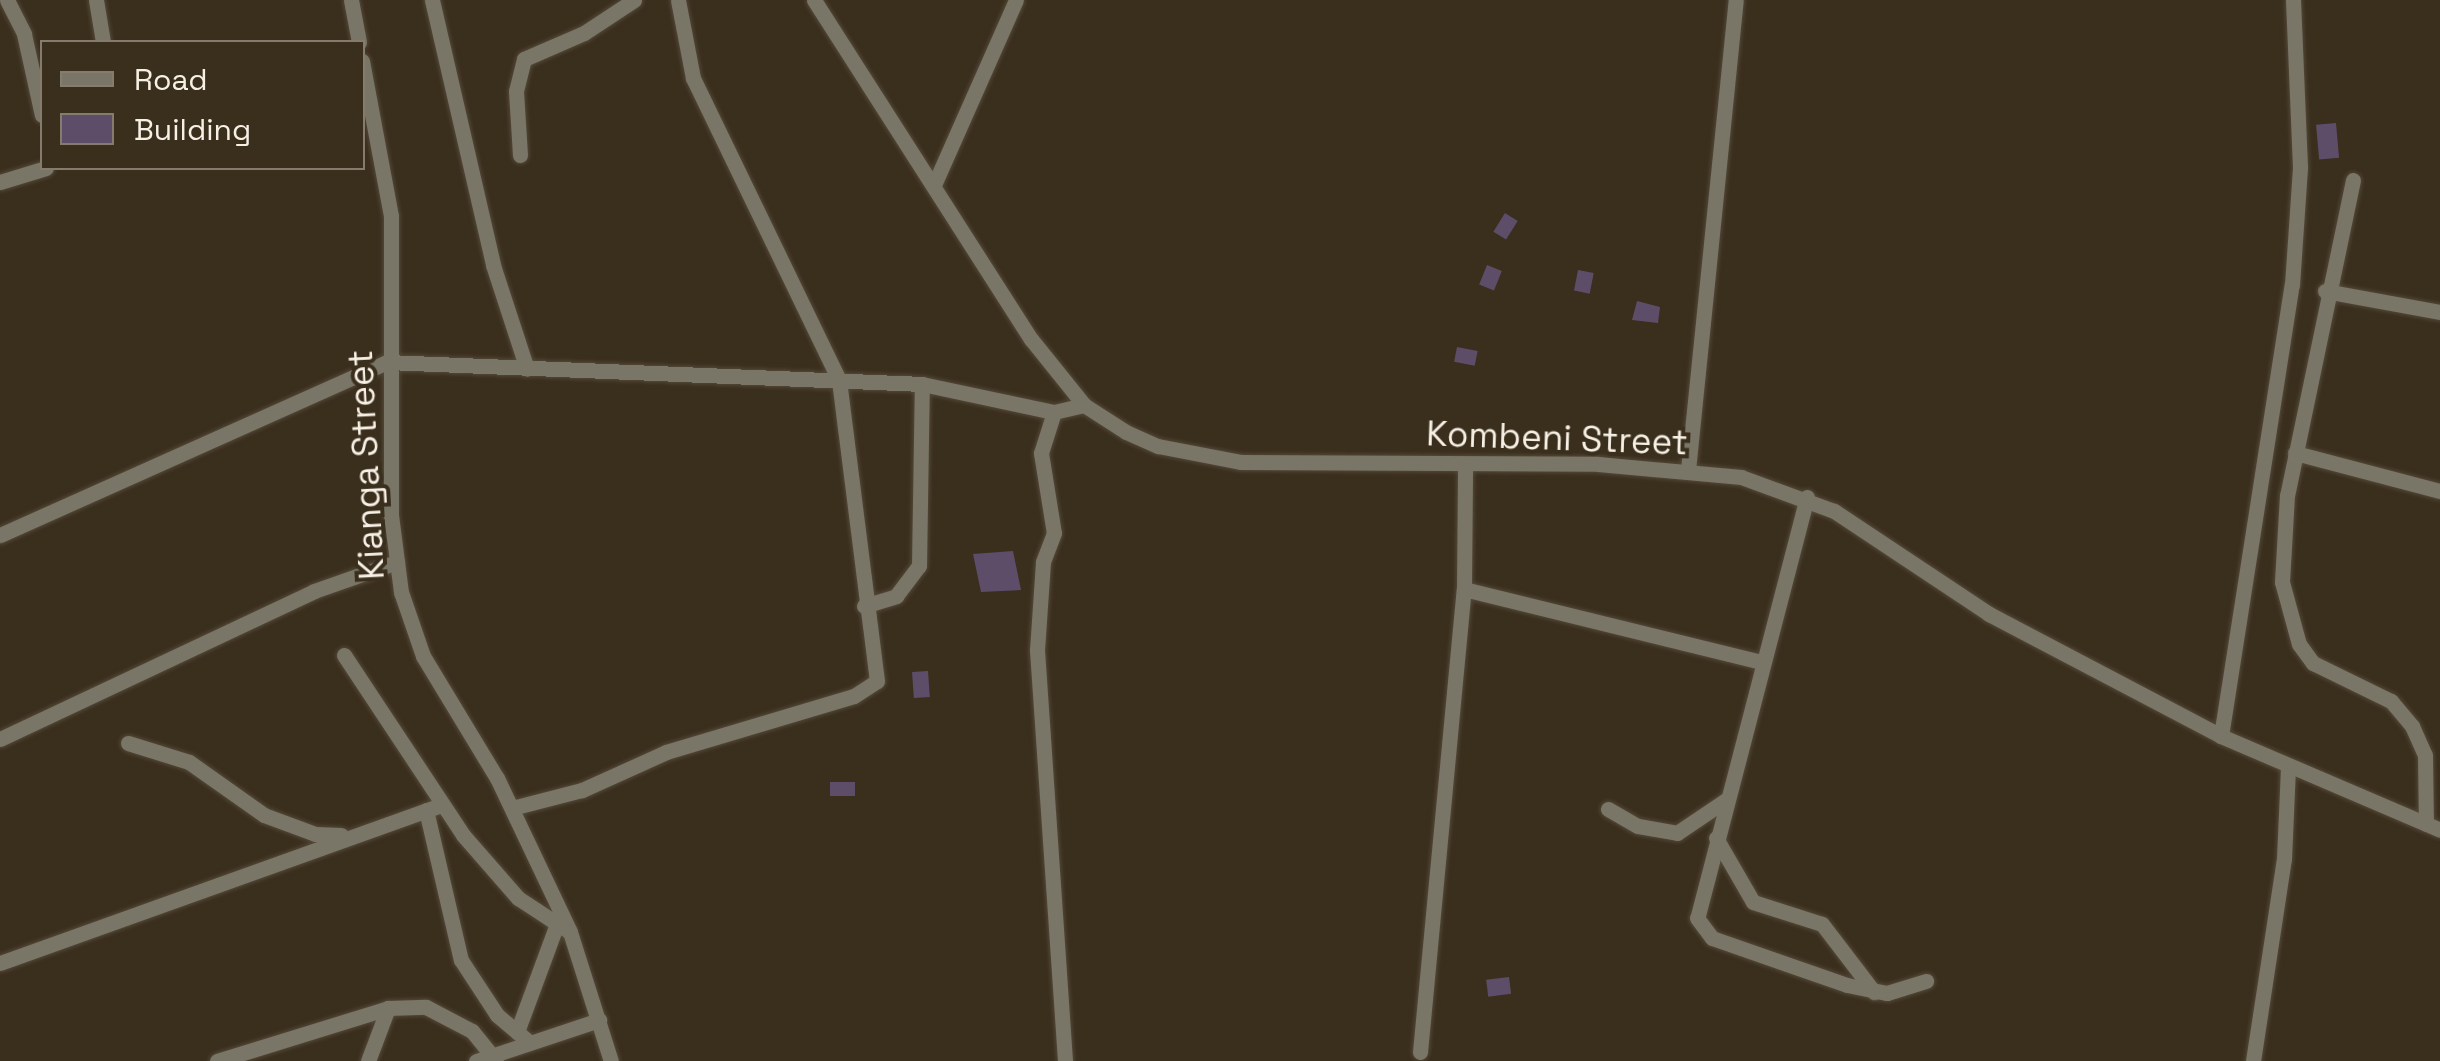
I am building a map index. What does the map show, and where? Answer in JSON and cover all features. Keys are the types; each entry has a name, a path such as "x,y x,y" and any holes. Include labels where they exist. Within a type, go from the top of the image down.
{"street":[{"path":"7,0 24,34 40,106"},
{"path":"96,0 103,40"},
{"path":"350,0 359,40"},
{"path":"432,0 493,265 527,368"},
{"path":"520,155 516,91 524,58 584,33 634,0"},
{"path":"512,808 582,790 666,752 868,691 878,668 864,606 840,380 693,78 678,0"},
{"path":"934,185 1016,0"},
{"path":"1688,470 1736,0"},
{"path":"2221,736 2292,284 2300,167 2293,0"},
{"name":"Kombeni Street","path":"817,2 1031,339 1084,405 1126,432 1196,456 1688,470 1742,476 1807,497 1989,614 2221,736 2433,827"},
{"name":"Kianga Street","path":"365,78 391,216 387,362 397,562 423,656 512,808 563,928 611,1061"},
{"path":"0,182 40,170"},
{"path":"2352,180 2324,291 2280,546 2282,582 2300,644 2313,663 2391,701 2412,726 2424,755 2433,827"},
{"path":"2324,291 2440,312"},
{"path":"0,536 387,362 922,384 1054,412 1084,405"},
{"path":"864,606 896,596 919,566 922,384"},
{"path":"1054,412 1041,453 1054,533 1043,562 1037,650 1065,1061"},
{"path":"2296,453 2440,491"},
{"path":"1420,1052 1464,589 1465,464"},
{"path":"1807,497 1700,894 1701,928 1743,951 1874,992 1926,980"},
{"path":"0,740 314,591 397,562"},
{"path":"1464,589 1761,662"},
{"path":"344,655 434,808 518,898 563,928 523,1037"},
{"path":"128,743 190,762 264,815 294,827 350,835"},
{"path":"2253,1061 2284,858 2288,766"},
{"path":"1608,809 1638,826 1677,833 1726,800"},
{"path":"0,963 434,808"},
{"path":"434,808 461,960 477,989 523,1037"},
{"path":"1716,838 1753,902 1822,924 1874,992"},
{"path":"217,1061 388,1008 447,1013 494,1058"},
{"path":"368,1061 388,1008"},
{"path":"476,1061 494,1058 523,1037 599,1020"}],"building":[{"path":"2336,123 2339,158 2319,160 2316,125"},
{"path":"1505,213 1518,221 1506,240 1493,232"},
{"path":"1487,265 1502,271 1494,290 1479,284"},
{"path":"1578,270 1594,273 1590,294 1574,291"},
{"path":"1637,301 1660,307 1658,323 1632,320"},
{"path":"1457,347 1478,351 1475,366 1454,362"},
{"path":"1013,551 1021,590 981,592 973,554"},
{"path":"928,671 930,697 914,698 912,672"},
{"path":"830,782 855,782 855,796 830,796"},
{"path":"1509,977 1511,994 1488,997 1486,980"}]}
